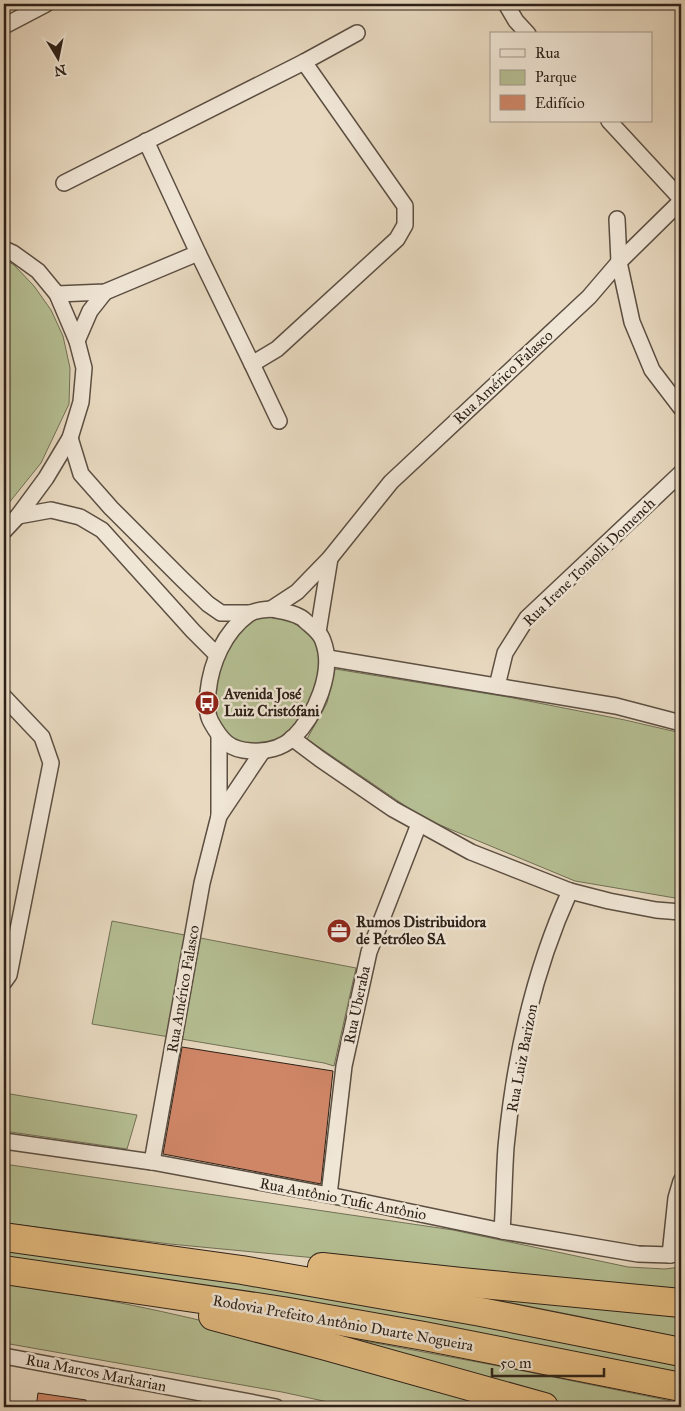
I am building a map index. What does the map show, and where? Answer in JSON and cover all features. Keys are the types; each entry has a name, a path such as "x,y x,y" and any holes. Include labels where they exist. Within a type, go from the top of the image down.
{"highway":[{"path":"4,1237 242,1270 384,1294 681,1352"},
{"path":"83,1248 249,1258 471,1283 681,1303"},
{"name":"Rodovia Prefeito Antônio Duarte Nogueira","path":"4,1270 283,1312 424,1336 681,1387"},
{"path":"74,1280 326,1346 544,1407"}],"street":[{"path":"4,26 46,4"},
{"path":"506,4 516,21 526,32"},
{"path":"64,182 304,62 356,33"},
{"path":"252,364 277,349 397,239 405,225 405,206 304,62"},
{"path":"610,122 681,200"},
{"path":"146,141 279,421"},
{"name":"Rua Américo Falasco","path":"271,609 297,592 330,558 391,482 589,297 619,262 681,200"},
{"path":"618,219 619,262 632,322 652,370 681,408"},
{"path":"4,248 38,272 57,294 77,341 84,368 81,402 70,438 46,478 18,516 4,530"},
{"path":"57,294 105,292 198,253"},
{"path":"77,341 90,311 105,292"},
{"path":"70,438 81,474 111,508 208,604 221,613 250,613 271,609 301,617 318,632 323,640 328,658 324,682 316,705 306,722 292,738 278,748 262,752 243,751 228,745 219,737 209,718 207,703 210,676 217,655 231,631 250,613"},
{"name":"Rua Irene Toniolli Domench","path":"497,686 505,653 527,618 681,474"},
{"path":"18,516 51,510 80,517 102,530 217,655"},
{"path":"110,539 127,524"},
{"name":"Rua Américo Falasco","path":"318,632 330,558"},
{"path":"328,658 616,706 681,723"},
{"path":"4,697 42,737 51,763 9,975 4,982"},
{"name":"Rua Américo Falasco","path":"152,1162 202,883 219,816 219,737"},
{"path":"292,738 393,809 471,852 570,891 656,910 681,912"},
{"name":"Rua Américo Falasco","path":"219,816 262,752"},
{"name":"Rua Uberaba","path":"329,1195 344,1066 369,952 419,824"},
{"name":"Rua Luiz Barizon","path":"502,1230 506,1147 518,1057 538,978 556,922 570,891"},
{"name":"Rua Antônio Tufic Antônio","path":"4,1141 152,1162 502,1230 638,1254 676,1254"},
{"path":"676,1254 676,1198 681,1181"},
{"name":"Rua Marcos Markarian","path":"4,1356 276,1407"}],"green space":[{"path":"4,259 14,265 34,286 51,310 63,336 70,368 69,404 41,463 4,509"},
{"path":"270,613 299,619 316,635 323,658 312,703 291,735 258,747 231,742 212,717 215,679 222,653 252,616"},
{"path":"335,669 508,697 681,733 681,899 575,881 423,818 307,739 327,703"},
{"path":"112,921 356,968 334,1066 92,1024"},
{"path":"4,1093 137,1115 127,1149 4,1131"},
{"path":"4,1164 453,1230 628,1267 665,1269 681,1267 681,1293 170,1244 4,1223"},
{"path":"4,1246 282,1286 681,1362 681,1376 4,1258"},
{"path":"395,1280 681,1314 681,1338 583,1317"},
{"path":"4,1283 134,1306 244,1331 518,1407 351,1407 282,1392 4,1343"},
{"path":"327,1334 681,1403 681,1407 568,1407 326,1338"}],"building":[{"path":"182,1047 333,1071 321,1184 163,1154"},
{"path":"38,1393 86,1400 86,1407 36,1407"}],"place":[{"name":"Avenida José Luiz Cristófani","path":"207,703"},
{"name":"Rumos Distribuidora de Petróleo SA","path":"339,931"}]}
